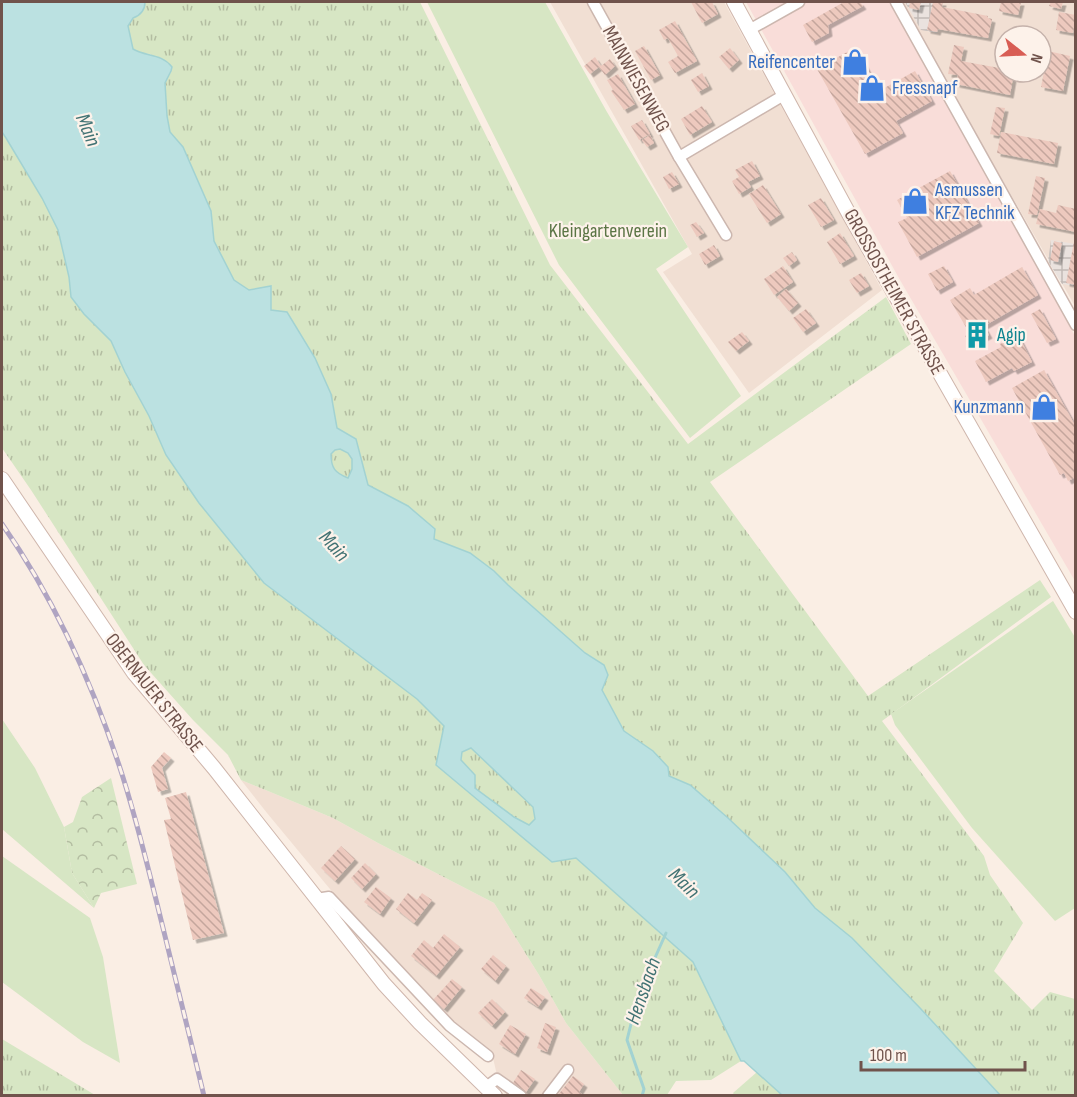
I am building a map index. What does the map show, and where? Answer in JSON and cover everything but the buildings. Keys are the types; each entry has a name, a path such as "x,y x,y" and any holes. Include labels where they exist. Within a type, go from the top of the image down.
{"main road":[{"name":"GROSSOSTHEIMER STRASSE","path":"734,2 855,224 1076,612"},
{"name":"OBERNAUER STRASSE","path":"2,479 134,673 214,768 384,984 420,1023 490,1091"}],"street":[{"name":"MAINWIESENWEG","path":"593,2 679,157 726,235"},
{"path":"749,30 799,2"},
{"path":"896,2 1076,325"},
{"path":"679,157 784,95"},
{"name":"OBERNAUER STRASSE","path":"316,898 329,897 450,1026 488,1056"},
{"path":"548,1095 568,1070"},
{"name":"OBERNAUER STRASSE","path":"490,1091 496,1079 521,1095"}],"shaded area":[{"path":"550,2 724,2 882,290 749,393 663,272 692,254"},
{"path":"746,2 892,2 1075,336 1075,581 900,280"},
{"path":"900,2 1075,2 1075,306"},
{"path":"905,2 943,2 937,33 921,30"},
{"path":"1051,240 1075,244 1075,286 1062,284 1048,261"},
{"path":"241,780 333,818 494,903 566,1023 623,1095 518,1095 497,1075 492,1054 454,1025 378,947"}],"green space":[{"path":"145,2 420,2 550,265 688,444 886,297 911,344 710,482 868,696 1040,580 1051,597 882,721 984,856 990,875 1023,923 994,971 1032,1010 1050,992 1075,999 1075,1095 1000,1095 852,938 815,908 785,872 690,785 669,776 653,751 624,731 602,690 608,675 604,665 585,653 494,571 470,553 434,539 408,506 368,485 356,439 337,428 331,394 271,310 234,280 214,241 211,211 183,147 170,132 165,83 171,72 150,54 140,53 133,49 128,26 133,18 142,12"},
{"name":"Kleingartenverein","path":"427,2 545,2 607,112 688,247 656,269 741,396 690,438 559,265"},
{"path":"2,132 42,198 58,230 69,277 71,297 84,314 111,341 149,416 444,726 436,765 576,857 693,962 741,1061 711,1080 676,1081 667,1095 623,1095 566,1023 494,903 333,818 241,780 228,755 144,665 2,448"},
{"path":"340,449 348,453 352,459 352,469 348,479 337,472 332,463 331,454"},
{"path":"1053,601 1076,639 1075,908 1055,921 972,828 895,725 891,714"},
{"path":"2,719 35,768 64,827 72,873 94,908 2,829"},
{"path":"471,748 533,807 535,819 529,826 475,788 475,775 461,760 462,752"},
{"path":"111,778 137,884 101,893 94,908 72,873 64,827 73,822 82,797"},
{"path":"2,856 90,918 103,957 120,1063 83,1042 2,982"},
{"path":"2,1039 95,1095 2,1095"},
{"path":"757,1072 782,1095 735,1096 733,1093"}],"water":[{"name":"Main","path":"2,2 145,2 142,12 133,18 128,26 133,49 163,59 172,67 165,83 170,132 183,147 211,211 214,241 234,280 249,290 271,286 271,310 287,312 315,358 331,394 337,428 356,439 368,485 408,506 435,529 434,539 470,553 494,571 585,653 604,665 608,675 602,690 624,731 653,751 668,767 669,776 690,785 785,872 815,908 852,938 1000,1095 782,1095 744,1061 741,1061 693,962 576,858 552,862 436,765 444,726 417,699 264,583 199,503 166,455 111,341 84,314 71,297 69,277 58,230 42,198 2,132","holes":["340,449 348,453 352,459 352,469 348,478 337,472 332,463 331,454","471,748 533,807 535,819 529,825 514,817 475,788 475,775 461,760 462,752"]}],"waterway":[{"name":"Hensbach","path":"642,1096 644,1089 627,1040 638,996 666,933"}],"railway":[{"path":"2,524 38,580 54,610 83,671 108,733 126,785 143,848 204,1096"}],"place":[{"name":"Reifencenter","path":"855,62"},
{"name":"Fressnapf","path":"872,88"},
{"name":"Asmussen KFZ Technik","path":"915,201"},
{"name":"Agip","path":"977,335"},
{"name":"Kunzmann","path":"1044,407"}]}
